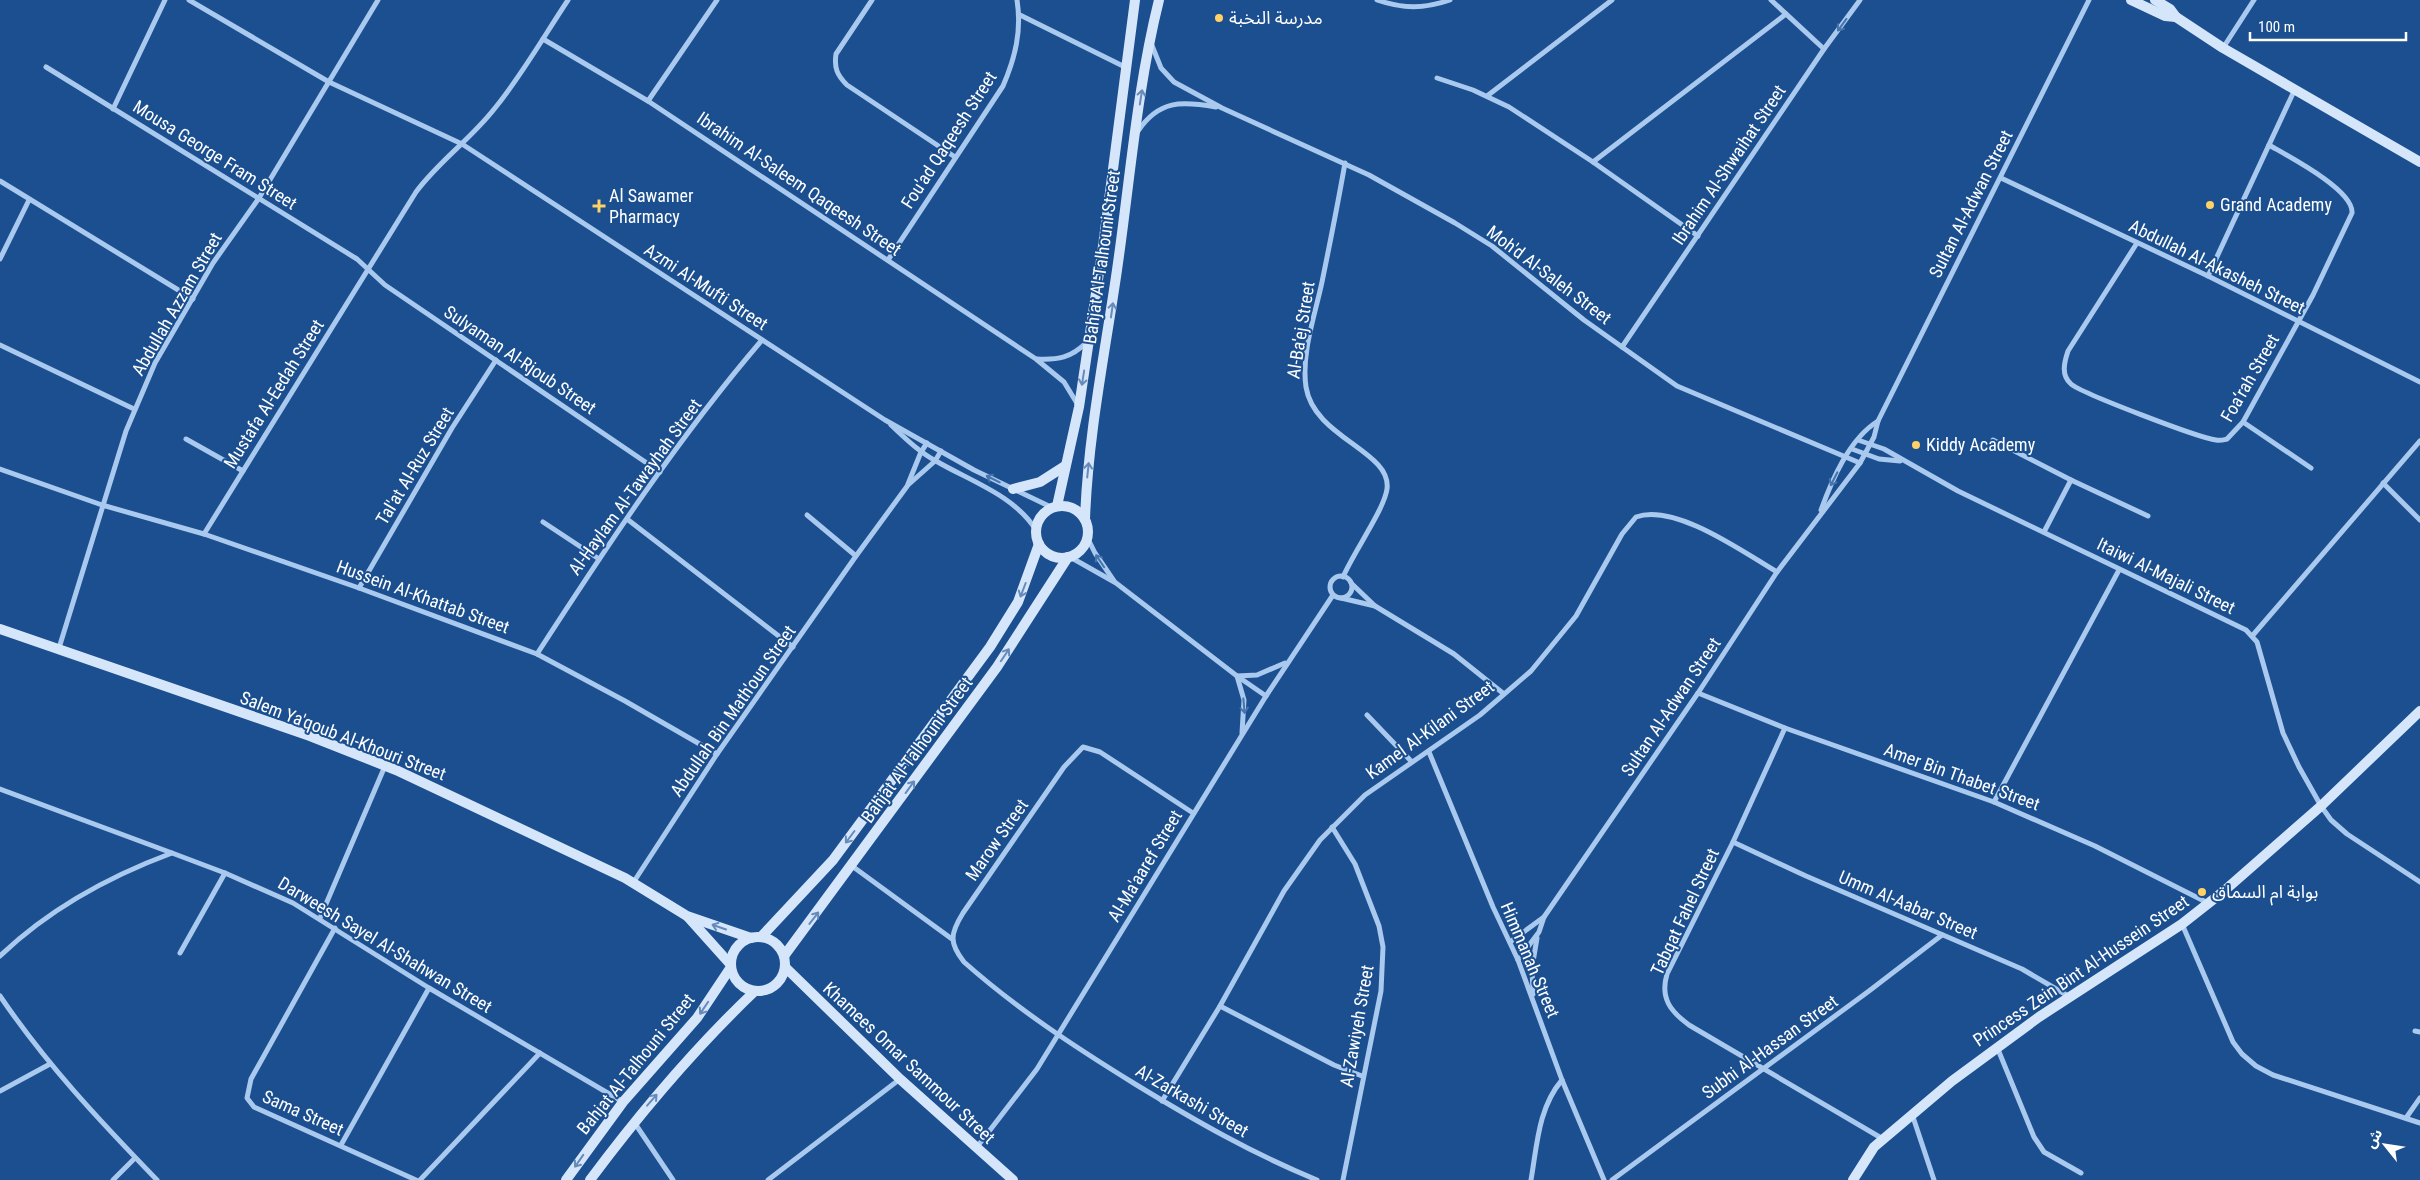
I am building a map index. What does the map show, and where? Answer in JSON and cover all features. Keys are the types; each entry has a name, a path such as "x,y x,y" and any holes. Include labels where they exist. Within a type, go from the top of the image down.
{"street":[{"path":"113,109 166,0"},
{"name":"Azmi Al-Mufti Street","path":"189,0 329,82 462,144 885,420 974,470 1055,507"},
{"name":"Abdullah Azzam Street","path":"59,648 102,505 134,409 155,363 213,263 259,198 378,0"},
{"path":"368,268 432,171 462,144 495,108 568,0"},
{"path":"648,101 717,0"},
{"path":"872,0 836,54 834,65 838,76 847,85 955,158"},
{"name":"Fou'ad Qaqeesh Street","path":"888,260 1003,86 1015,53 1020,15 1018,0"},
{"name":"Bahjat Al-Talhouni Street","path":"1055,507 1079,407 1135,0"},
{"name":"Bahjat Al-Talhouni Street","path":"1084,519 1092,435 1108,335 1135,136 1150,39 1159,0"},
{"path":"1377,0 1395,6 1412,8 1450,0"},
{"path":"1487,96 1612,0"},
{"path":"1771,0 1824,49"},
{"name":"Ibrahim Al-Shwaihat Street","path":"1622,347 1824,49 1860,0"},
{"name":"Sultan Al-Adwan Street","path":"1518,960 1539,932 1544,917 1698,693 1777,572 1820,512 1841,490 1866,454 1878,421 2089,0"},
{"path":"2131,0 2165,16 2176,17"},
{"path":"2155,0 2170,9 2176,17 2223,48 2420,162"},
{"path":"2223,48 2254,0"},
{"path":"1593,162 1786,14"},
{"path":"1020,15 1127,68"},
{"name":"Ibrahim Al-Saleem Qaqeesh Street","path":"543,39 648,101 1036,359 1064,382 1079,407"},
{"name":"Moh'd Al-Saleh Street","path":"1150,39 1158,61 1167,76 1174,82 1222,108 1345,163 1415,200 1492,246 1664,378 1688,392 1860,463"},
{"name":"Mousa George Fram Street","path":"46,67 259,198 368,268"},
{"path":"1437,78 1487,96 1509,107 1593,162 1698,236"},
{"path":"2208,276 2294,89"},
{"name":"Moh'd Al-Saleh Street","path":"1135,136 1152,113 1160,108 1193,104 1222,108"},
{"name":"Foa‘rah Street","path":"2137,243 2068,351 2064,371 2067,378 2072,385 2090,394 2209,439 2217,441 2227,439 2243,422 2297,322 2340,240 2352,207 2348,199 2326,181 2269,144"},
{"name":"Al-Ba'ej Street","path":"1343,576 1381,507 1387,490 1388,479 1373,459 1323,422 1310,402 1306,389 1305,373 1310,336 1345,163"},
{"name":"Abdullah Al-Akasheh Street","path":"2001,178 2208,276 2420,382"},
{"path":"0,181 193,299"},
{"path":"0,259 29,200"},
{"name":"Sulyaman Al-Rjoub Street","path":"368,268 375,278 385,285 660,472"},
{"name":"Mustafa Al-Eedah Street","path":"204,534 368,268"},
{"name":"Al-Haylam Al-Tawayhah Street","path":"537,654 599,559 660,472 762,340"},
{"path":"1036,359 1064,359 1074,354 1089,340"},
{"path":"0,345 134,409"},
{"name":"Tal'at Al-Ruz Street","path":"359,588 452,428 496,360"},
{"name":"Azmi Al-Mufti Street","path":"885,420 921,452 1010,503 1025,515 1036,530"},
{"name":"Sultan Al-Adwan Street","path":"1820,512 1833,480 1846,457 1858,440 1878,421"},
{"path":"2243,422 2311,468"},
{"path":"186,439 243,471"},
{"name":"Itaiwi Al-Majali Street","path":"1858,440 1871,444 1901,461 2253,635"},
{"path":"1993,440 2071,480 2148,516"},
{"path":"2420,441 2253,635 2260,648 2283,733 2298,767 2321,806 2331,820 2347,834 2420,882"},
{"name":"Abdullah Bin Math'oun Street","path":"908,485 927,442"},
{"name":"Itaiwi Al-Majali Street","path":"1852,449 1888,460 1901,461"},
{"name":"Abdullah Bin Math'oun Street","path":"633,883 717,754 856,556 908,485 935,461 942,451"},
{"path":"1012,489 1040,482 1065,466"},
{"name":"Hussein Al-Khattab Street","path":"0,469 102,505 204,534 359,588 537,654 625,701 717,754"},
{"path":"2044,532 2071,480"},
{"path":"2383,483 2420,520"},
{"path":"1116,583 1095,554 1087,537 1084,519 1073,508 1055,507 1041,516 1036,530 1038,544 1051,556 1069,557 1116,583 1236,676 1266,696"},
{"name":"Kamel Al-Kilani Street","path":"1162,1100 1220,1006 1284,891 1307,856 1332,827 1365,795 1411,761 1429,752 1480,715 1530,671 1565,631 1586,601 1622,534 1636,517 1652,514 1687,523 1708,532 1777,572"},
{"path":"807,515 856,556"},
{"path":"627,519 793,647"},
{"path":"543,522 599,559"},
{"path":"1069,557 1081,549 1087,537"},
{"name":"Bahjat Al-Talhouni Street","path":"756,937 834,860 990,647 1018,602 1038,544"},
{"name":"Bahjat Al-Talhouni Street","path":"784,956 992,674 1069,557"},
{"path":"1994,802 2119,570"},
{"path":"1375,606 1333,595 1331,584 1335,578 1343,576 1375,606 1454,654 1504,694"},
{"path":"1341,598 1350,594 1351,583"},
{"name":"Al-Ma'aaref Street","path":"976,1148 1037,1069 1288,660 1333,595"},
{"name":"Salem Ya'qoub Al-Khouri Street","path":"0,630 59,648 310,736 385,766 633,883 687,916 756,937"},
{"path":"1236,676 1266,672 1288,660"},
{"path":"1236,676 1244,700 1241,736"},
{"name":"Amer Bin Thabet Street","path":"1698,693 1785,728 1994,802 2087,843 2209,903"},
{"name":"Princess Zein Bint Al-Hussein Street","path":"1853,1180 1868,1154 1883,1139 1997,1047 2182,924 2209,903 2321,806 2420,711"},
{"path":"1367,715 1411,761"},
{"name":"Tabqat Fahel Street","path":"1785,728 1734,842 1667,974 1664,993 1666,1001 1676,1016 1761,1069 1883,1139"},
{"name":"Marow Street","path":"952,939 955,926 963,913 1064,767 1083,747 1100,752 1193,813"},
{"name":"Himmanah Street","path":"1429,752 1493,907 1518,960 1562,1080 1604,1180"},
{"path":"320,918 385,766"},
{"name":"Darweesh Sayel Al-Shahwan Street","path":"0,789 225,873 293,903 320,918 429,988 622,1102"},
{"name":"Al-Zawiyeh Street","path":"1332,827 1355,864 1378,926 1383,947 1381,991 1362,1076 1343,1180"},
{"name":"Umm Al-Aabar Street","path":"1734,842 1806,876 2022,969 2070,997"},
{"path":"0,956 23,934 62,909 140,865 172,853"},
{"path":"852,866 952,939 957,953 964,962 1058,1036"},
{"path":"180,953 225,873"},
{"name":"Salem Ya'qoub Al-Khouri Street","path":"687,916 731,966"},
{"name":"Sultan Al-Adwan Street","path":"1510,942 1544,917"},
{"path":"2182,924 2234,1042 2242,1054 2256,1066 2306,1086 2420,1123"},
{"name":"Sama Street","path":"335,928 251,1079 247,1098 254,1107 416,1180"},
{"path":"1534,1000 1532,968 1539,932"},
{"name":"Subhi Al-Hassan Street","path":"1612,1180 1869,991 1942,934"},
{"path":"756,937 776,943 784,956 785,967 780,980 763,991 755,991 739,984 731,966 734,951 738,945 756,937"},
{"name":"Bahjat Al-Talhouni Street","path":"566,1180 622,1102 697,1018 731,966"},
{"name":"Khamees Omar Sammour Street","path":"785,967 900,1080 1014,1180"},
{"path":"341,1145 429,988"},
{"name":"Bahjat Al-Talhouni Street","path":"590,1180 634,1121 711,1034 755,991"},
{"path":"0,996 50,1064 157,1180"},
{"path":"1220,1006 1313,1055 1362,1076"},
{"name":"Al-Zarkashi Street","path":"1058,1036 1162,1100 1262,1157 1317,1180"},
{"path":"1997,1047 2024,1114 2039,1145 2051,1157 2081,1173"},
{"path":"420,1180 540,1053"},
{"path":"0,1091 50,1064"},
{"path":"768,1180 900,1080"},
{"path":"1531,1180 1542,1116 1554,1090 1562,1080"},
{"path":"2406,1118 2420,1098"},
{"path":"1912,1114 1934,1180"},
{"path":"634,1121 673,1180"},
{"path":"113,1180 135,1158"}],"place":[{"name":"مدرسة النخبة","path":"1219,18"},
{"name":"Grand Academy","path":"2210,205"},
{"name":"Al Sawamer Pharmacy","path":"599,206"},
{"name":"Kiddy Academy","path":"1916,445"},
{"name":"بوابة ام السماق","path":"2202,892"}]}
